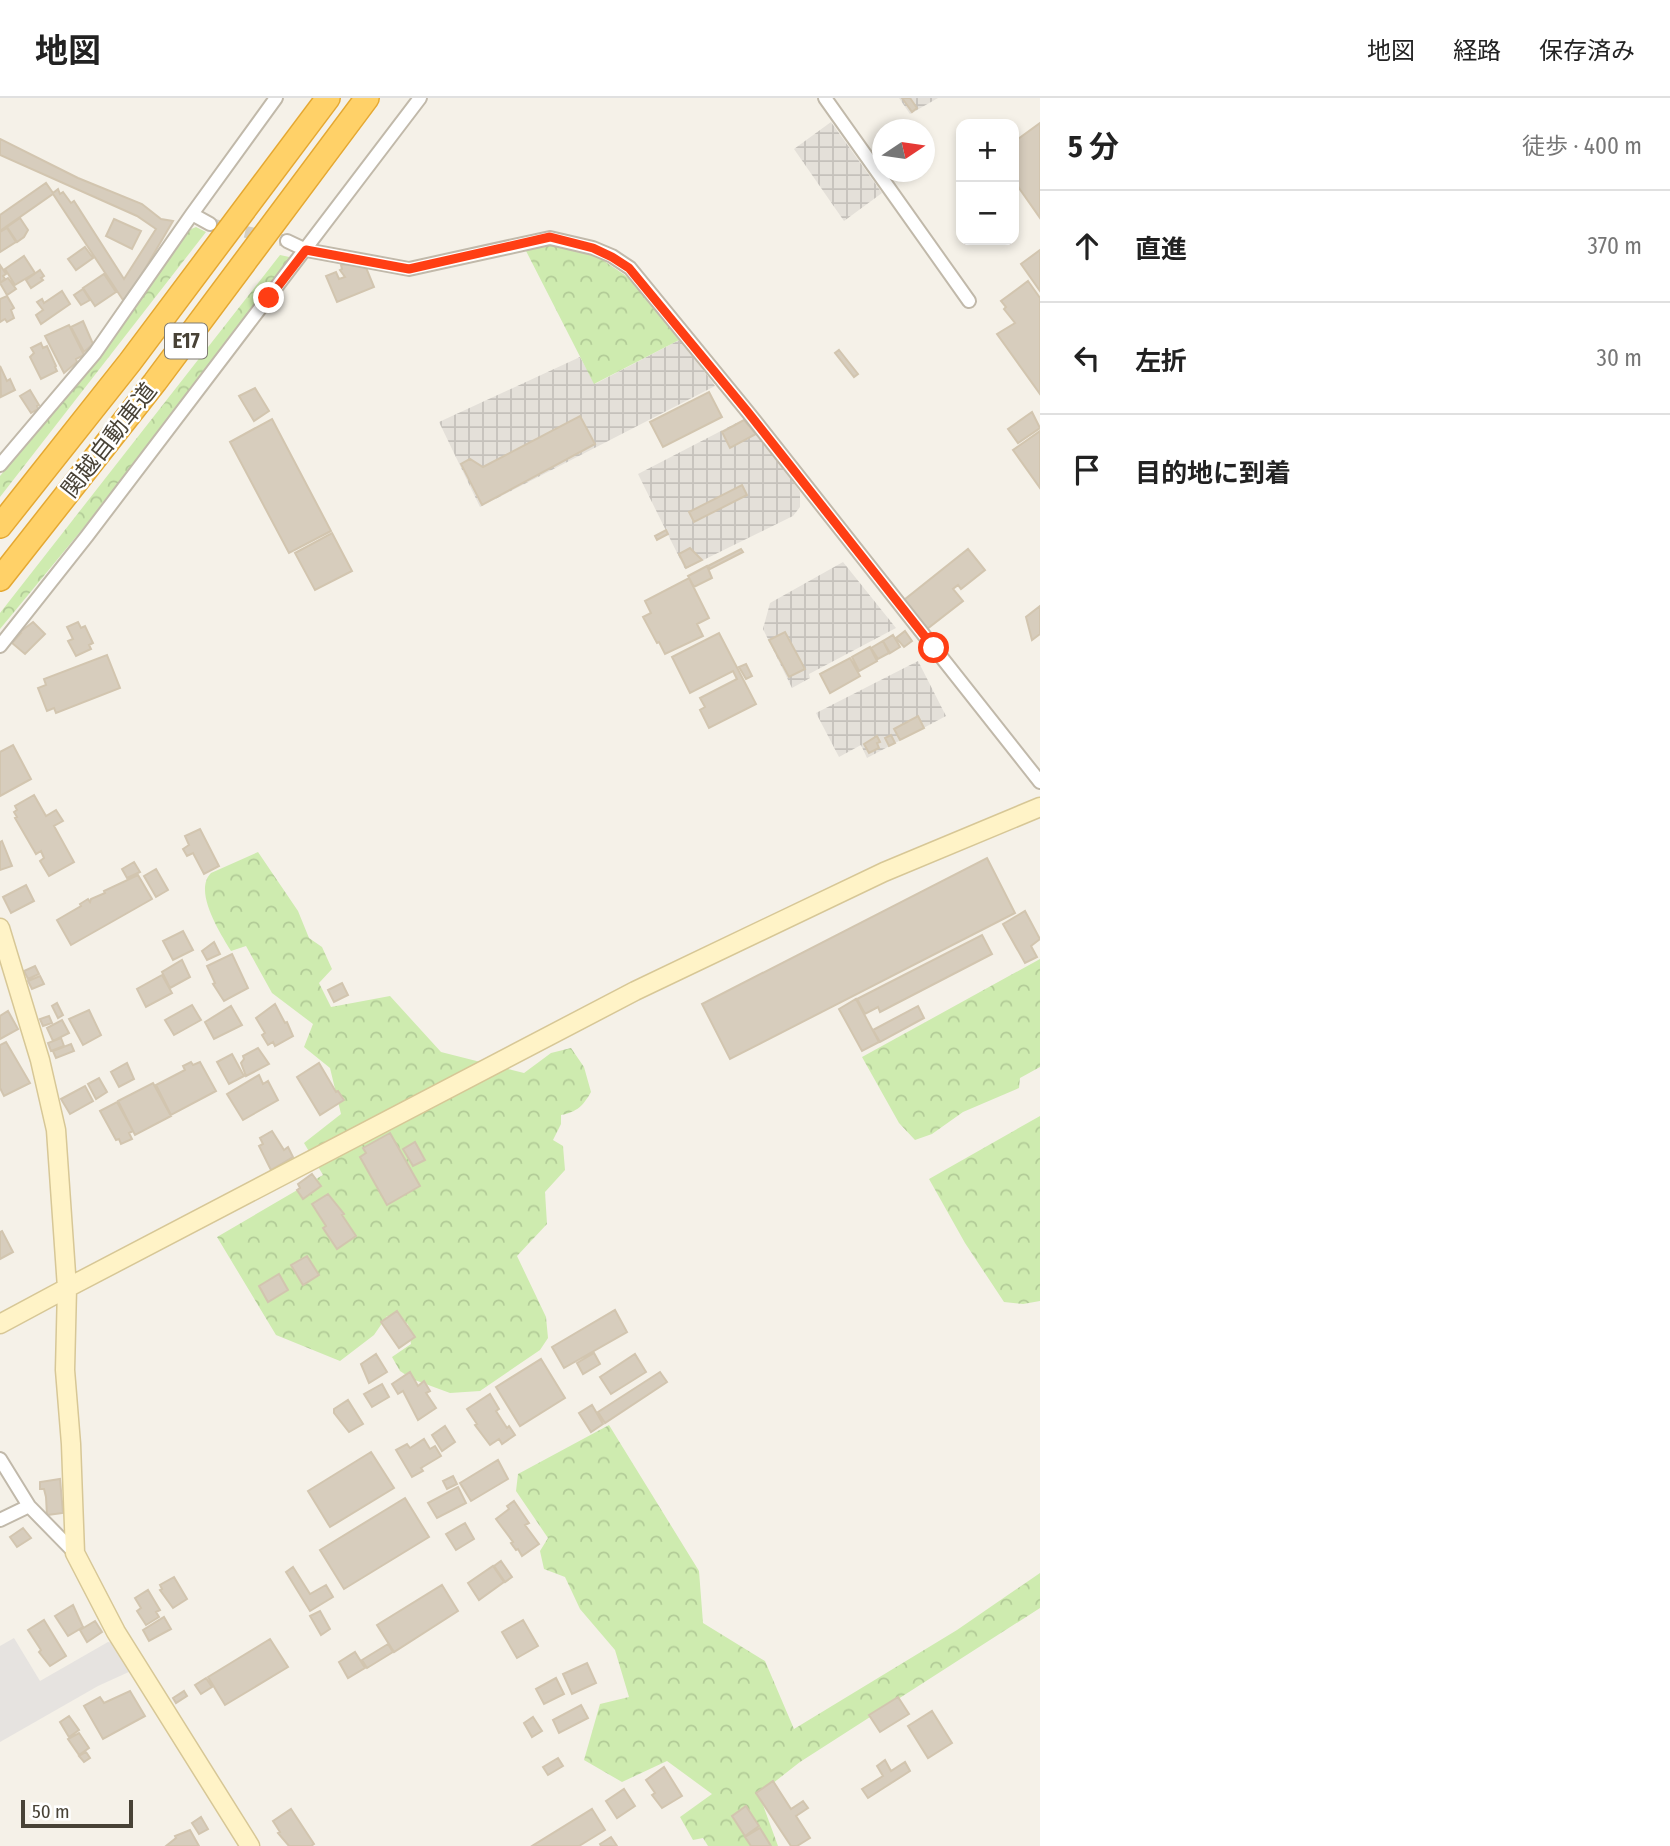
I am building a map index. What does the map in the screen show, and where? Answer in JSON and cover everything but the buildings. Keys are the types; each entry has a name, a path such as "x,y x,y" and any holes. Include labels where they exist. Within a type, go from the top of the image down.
{"highway":[{"name":"関越自動車道","path":"0,526 130,362 328,98"},
{"name":"関越自動車道","path":"0,579 171,360 367,98"}],"street":[{"path":"0,465 95,353 276,98"},
{"path":"0,646 87,536 420,98"},
{"path":"825,98 969,301"},
{"path":"192,214 210,224"},
{"path":"287,241 306,250 409,269 550,237 593,248 629,268 747,411 1040,782"},
{"path":"0,1324 635,991 884,872 1040,807"},
{"path":"0,928 40,1060 56,1130 67,1288 65,1370 75,1553"},
{"path":"0,1460 29,1506 75,1553 116,1632 250,1846"},
{"path":"0,1520 29,1506"}],"shaded area":[{"path":"899,98 938,98 910,114"},
{"path":"831,122 882,193 844,221 794,149"},
{"path":"681,339 715,386 480,507 439,422 580,357 595,384"},
{"path":"744,419 767,445 800,492 800,507 793,516 685,569 638,474"},
{"path":"843,562 896,628 809,674 810,678 792,688 763,629 770,603"},
{"path":"918,661 946,716 867,758 861,745 839,757 816,713"},
{"path":"14,1638 40,1681 108,1642 114,1643 131,1671 98,1686 0,1742 0,1646"}],"green space":[{"path":"196,227 206,232 0,497 0,476 102,353 189,230"},
{"path":"554,244 594,254 629,278 681,339 594,384 524,247"},
{"path":"280,255 294,258 270,285 85,526 0,629 0,613"},
{"path":"258,852 298,911 309,938 322,947 332,969 319,983 331,1007 390,996 441,1052 524,1073 551,1053 571,1048 584,1067 591,1092 579,1108 561,1115 561,1124 553,1140 563,1146 565,1170 545,1192 547,1224 517,1256 546,1317 548,1338 540,1350 480,1391 450,1393 412,1379 400,1371 392,1357 411,1344 408,1324 387,1316 374,1335 340,1361 276,1335 217,1237 323,1175 304,1143 341,1114 330,1068 304,1047 313,1024 272,993 246,946 231,951 210,912 205,890 211,873"},
{"path":"1040,959 1040,1067 1020,1078 1019,1088 963,1112 932,1134 915,1140 899,1123 862,1057"},
{"path":"1040,1116 1040,1301 1023,1304 1004,1302 965,1243 929,1179"},
{"path":"609,1425 699,1571 703,1623 765,1661 794,1729 957,1630 1040,1573 1040,1608 800,1762 759,1794 778,1846 708,1846 703,1838 693,1840 680,1817 712,1794 667,1761 622,1782 584,1760 600,1704 629,1697 615,1650 580,1609 565,1577 544,1569 540,1551 548,1538 516,1491 518,1474"}],"tunnel":[{"path":"210,224 287,241"}],"route":[{"path":"269,298 306,250 409,269 550,237 593,248 612,257 629,268 747,411 934,648"}]}
